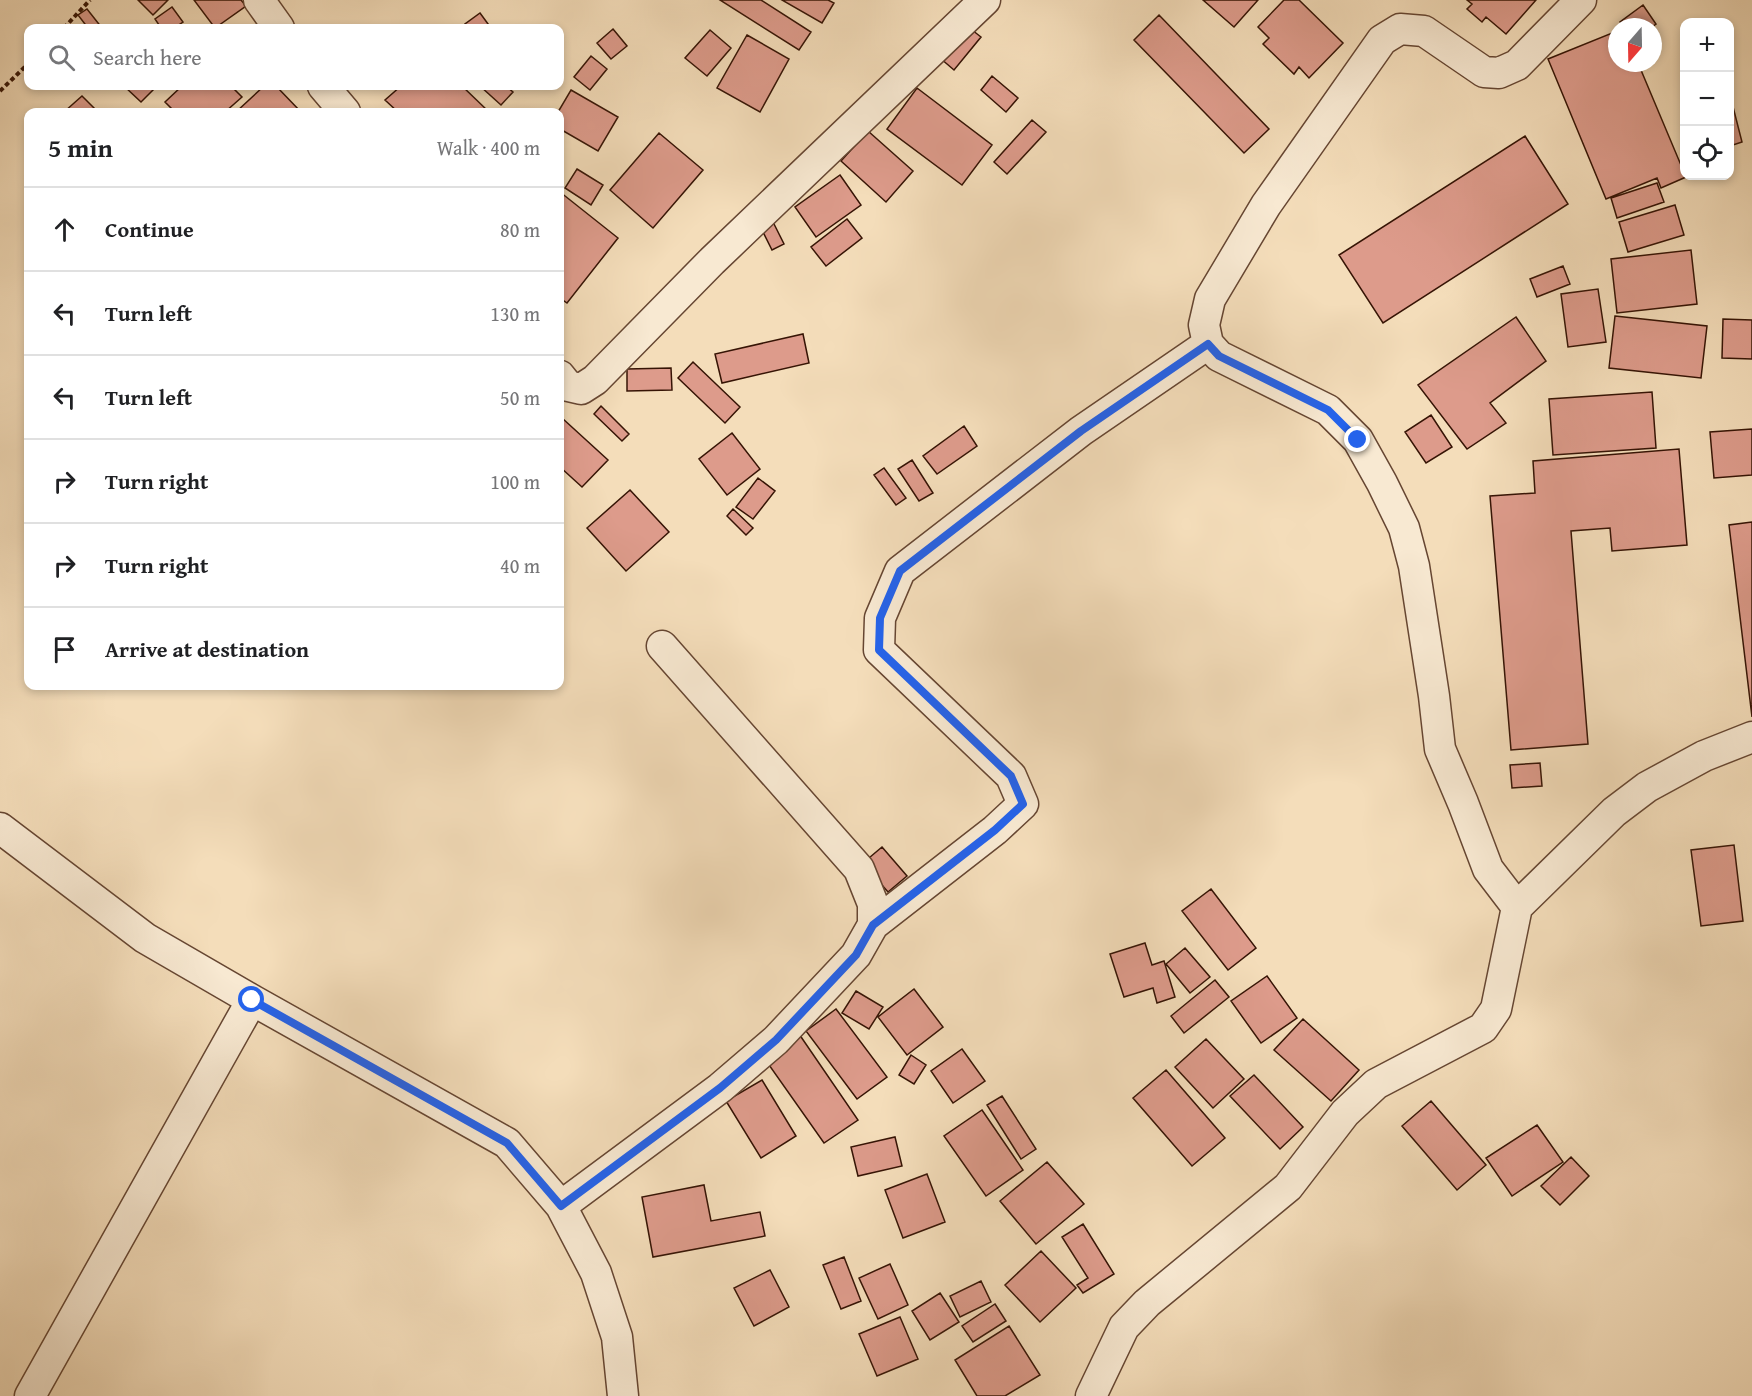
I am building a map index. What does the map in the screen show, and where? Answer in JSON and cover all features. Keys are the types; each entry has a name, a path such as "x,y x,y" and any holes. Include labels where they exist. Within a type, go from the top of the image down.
{"street":[{"path":"259,0 276,24"},
{"path":"564,381 568,386 581,389 595,380 721,253 985,0"},
{"path":"1517,907 1488,869 1440,749 1414,566 1404,528 1377,474 1358,440 1328,410 1219,356 1208,344 1204,325 1210,299 1266,205 1382,40 1400,29 1424,32 1484,72 1499,73 1517,65 1581,0"},
{"path":"326,90 342,108"},
{"path":"561,1206 720,1088 776,1040 856,955 873,925 995,830 1023,804 1011,776 879,650 880,618 900,571 1081,431 1208,344"},
{"path":"662,646 859,869 873,904 873,925"},
{"path":"1091,1396 1124,1327 1147,1303 1288,1187 1345,1113 1376,1084 1482,1028 1496,1009 1517,907 1614,812 1647,787 1704,756 1752,737"},
{"path":"0,828 145,938 507,1143 561,1206 596,1273 617,1337 623,1396"},
{"path":"30,1396 252,1000"}],"path":[{"path":"68,24 90,0"},
{"path":"0,91 24,68"}],"building":[{"path":"138,0 168,0 153,15"},
{"path":"194,0 241,0 246,6 221,24 212,24"},
{"path":"720,0 761,0 811,32 799,50"},
{"path":"782,0 828,0 834,3 822,23"},
{"path":"1203,0 1258,0 1234,27"},
{"path":"1284,0 1299,0 1343,43 1309,78 1299,67 1294,74 1263,44 1269,38 1258,27"},
{"path":"1467,0 1536,0 1506,34 1486,17 1482,22 1467,9 1472,4"},
{"path":"1643,5 1652,18 1625,18"},
{"path":"172,7 183,22 158,24 155,19"},
{"path":"87,9 99,24 85,24 78,15"},
{"path":"480,13 488,24 465,24"},
{"path":"1159,15 1269,129 1244,153 1134,40"},
{"path":"967,26 981,37 954,70 940,58"},
{"path":"613,29 627,46 611,59 597,43"},
{"path":"710,30 731,48 707,76 685,58"},
{"path":"747,35 789,59 760,112 717,88"},
{"path":"1608,35 1608,72 1642,72 1680,163 1680,180 1661,188 1657,178 1606,199 1548,59"},
{"path":"591,56 607,69 590,90 574,77"},
{"path":"992,76 1018,98 1006,112 981,90"},
{"path":"917,88 992,145 962,185 887,129"},
{"path":"128,90 153,90 141,102"},
{"path":"178,90 235,90 242,97 230,108 171,108 165,102"},
{"path":"260,90 280,90 297,108 240,108"},
{"path":"396,90 466,90 485,108 394,108 385,100"},
{"path":"484,90 511,90 513,92 501,105"},
{"path":"571,90 618,117 598,151 564,131 564,108 560,108"},
{"path":"82,96 94,108 68,108"},
{"path":"1734,111 1742,142 1734,145"},
{"path":"1032,120 1046,132 1007,174 994,162"},
{"path":"868,131 913,171 886,202 841,161"},
{"path":"659,133 703,170 653,228 610,190"},
{"path":"1525,136 1568,204 1383,323 1339,255"},
{"path":"577,169 603,185 591,205 565,188"},
{"path":"840,175 861,205 816,237 795,207"},
{"path":"1657,183 1664,202 1617,218 1611,198"},
{"path":"564,195 618,238 567,303 564,301"},
{"path":"1675,205 1684,235 1628,252 1619,222"},
{"path":"847,219 862,238 826,266 811,247"},
{"path":"772,220 784,244 772,250 760,226"},
{"path":"1691,250 1697,304 1617,313 1611,259"},
{"path":"1563,266 1570,284 1537,297 1530,279"},
{"path":"1598,289 1606,342 1568,347 1561,294"},
{"path":"1615,316 1707,326 1701,378 1609,368"},
{"path":"1516,317 1546,361 1490,403 1506,423 1467,449 1418,385"},
{"path":"1723,319 1752,320 1752,359 1722,358"},
{"path":"803,334 809,363 722,383 715,354"},
{"path":"693,362 740,407 725,423 678,378"},
{"path":"671,368 672,390 627,391 627,369"},
{"path":"1652,392 1656,448 1553,455 1549,399"},
{"path":"601,406 629,434 622,441 594,414"},
{"path":"1431,415 1452,447 1426,463 1405,432"},
{"path":"564,420 608,460 582,487 564,471"},
{"path":"964,426 977,446 937,474 923,456"},
{"path":"1752,429 1752,475 1714,478 1710,432"},
{"path":"732,433 760,469 727,495 699,459"},
{"path":"1679,449 1687,545 1612,551 1610,528 1571,531 1588,744 1511,750 1490,496 1535,493 1533,461"},
{"path":"912,460 933,493 919,501 898,469"},
{"path":"884,468 906,498 896,505 874,475"},
{"path":"758,478 775,491 753,519 736,507"},
{"path":"630,490 669,532 626,571 587,528"},
{"path":"733,509 753,528 746,535 727,516"},
{"path":"1752,522 1752,717 1729,525"},
{"path":"1540,763 1542,786 1512,788 1510,765"},
{"path":"1734,845 1743,921 1701,926 1691,850"},
{"path":"882,847 907,876 888,892 863,863"},
{"path":"1211,889 1256,948 1228,970 1182,911"},
{"path":"1145,943 1152,965 1164,961 1175,997 1157,1003 1153,988 1124,997 1110,954"},
{"path":"1185,948 1210,977 1190,993 1166,964"},
{"path":"1267,976 1297,1018 1261,1043 1231,1001"},
{"path":"1215,980 1229,997 1184,1033 1171,1016"},
{"path":"914,989 943,1027 907,1055 878,1017"},
{"path":"856,991 883,1007 869,1029 842,1013"},
{"path":"836,1009 887,1077 857,1099 806,1031"},
{"path":"1303,1019 1359,1070 1331,1101 1274,1050"},
{"path":"797,1031 858,1120 824,1143 762,1055"},
{"path":"1206,1039 1244,1079 1213,1108 1175,1067"},
{"path":"962,1049 985,1081 953,1103 931,1071"},
{"path":"911,1055 926,1065 914,1084 899,1075"},
{"path":"1166,1070 1225,1138 1192,1166 1133,1098"},
{"path":"1254,1075 1303,1127 1280,1149 1230,1096"},
{"path":"762,1080 796,1136 761,1158 726,1101"},
{"path":"1002,1096 1036,1149 1021,1159 987,1105"},
{"path":"1431,1101 1486,1165 1457,1190 1402,1126"},
{"path":"982,1110 1023,1170 986,1196 944,1136"},
{"path":"1537,1125 1563,1162 1512,1196 1486,1158"},
{"path":"895,1137 902,1166 858,1176 851,1147"},
{"path":"1571,1157 1589,1176 1560,1205 1541,1186"},
{"path":"1047,1162 1084,1204 1036,1244 1000,1201"},
{"path":"927,1174 945,1222 903,1238 885,1190"},
{"path":"704,1185 711,1221 760,1212 765,1236 653,1257 642,1197"},
{"path":"1083,1224 1114,1274 1083,1293 1077,1285 1088,1278 1062,1237"},
{"path":"1041,1251 1076,1288 1040,1322 1005,1285"},
{"path":"844,1257 861,1301 841,1309 823,1265"},
{"path":"890,1264 908,1305 878,1319 859,1278"},
{"path":"770,1270 789,1307 754,1326 734,1288"},
{"path":"981,1281 991,1302 960,1317 950,1296"},
{"path":"940,1293 959,1322 930,1340 912,1311"},
{"path":"995,1304 1006,1321 973,1342 962,1326"},
{"path":"900,1317 918,1359 877,1376 859,1334"},
{"path":"1009,1326 1040,1375 1005,1396 977,1396 955,1360"}],"route":[{"path":"252,1000 507,1143 561,1206 720,1088 776,1040 856,955 873,925 995,830 1023,804 1011,776 879,650 880,618 900,571 1081,431 1208,344 1219,356 1328,410 1358,440"}]}
